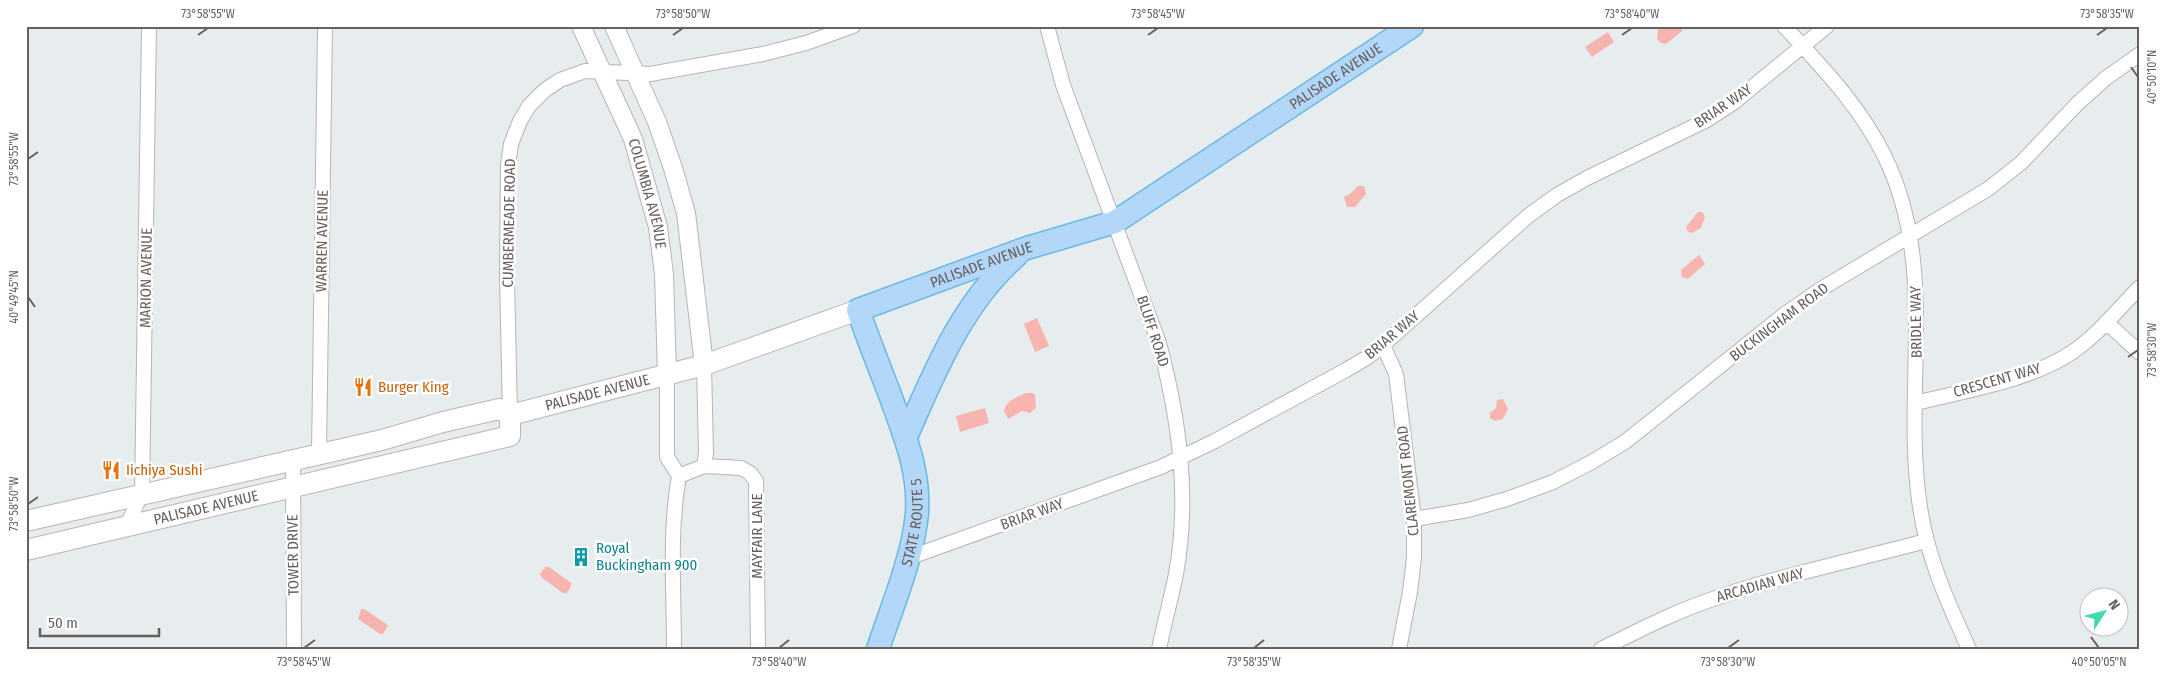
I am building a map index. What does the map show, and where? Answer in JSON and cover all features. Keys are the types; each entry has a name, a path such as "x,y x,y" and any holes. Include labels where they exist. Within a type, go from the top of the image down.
{"main road":[{"name":"PALISADE AVENUE","path":"26,521 142,493 319,455 499,409 510,415 704,365 1027,248 1114,222 1412,26"},
{"path":"906,437 940,359 983,289 999,270 1027,248"},
{"name":"STATE ROUTE 5","path":"858,310 906,437 917,488 917,513 908,558 878,649"},
{"name":"PALISADE AVENUE","path":"26,550 510,436 510,415"}],"street":[{"name":"MARION AVENUE","path":"126,527 142,493 149,26"},
{"name":"WARREN AVENUE","path":"319,455 325,26"},
{"name":"COLUMBIA AVENUE","path":"581,26 600,71 633,139 658,227 665,292 667,374"},
{"name":"COLUMBIA AVENUE","path":"614,26 657,122 686,213 704,365"},
{"name":"CUMBERMEADE ROAD","path":"510,415 507,267 508,165 511,144 520,121 529,106 545,90 560,80 585,71 650,74 763,54 806,43 853,26"},
{"name":"BLUFF ROAD","path":"1047,26 1063,85 1161,351 1170,383 1181,458 1182,500 1176,573 1159,649"},
{"name":"BRIDLE WAY","path":"1784,26 1844,91 1867,123 1886,158 1900,195 1910,236 1917,300 1915,448 1919,506 1926,541 1947,599 1969,649"},
{"name":"BRIAR WAY","path":"908,558 995,528 1181,458 1346,370 1368,357 1383,345 1528,216 1557,195 1587,178 1707,120 1733,103 1827,26"},
{"name":"BUCKINGHAM ROAD","path":"1414,519 1468,510 1508,499 1553,482 1590,463 1649,424 1785,314 1821,289 1988,189 2021,163 2078,103 2106,78 2140,54"},
{"name":"CRESCENT WAY","path":"1916,403 2026,375 2050,365 2092,337 2140,287"},
{"path":"2106,322 2140,353"},
{"name":"CLAREMONT ROAD","path":"1383,345 1396,374 1414,519 1414,558 1410,592 1398,649"},
{"path":"679,476 704,466 706,453 704,365"},
{"path":"667,374 667,457 679,476 674,533 674,649"},
{"name":"TOWER DRIVE","path":"293,461 294,649"},
{"name":"MAYFAIR LANE","path":"704,466 741,468 750,473 756,481 758,649"},
{"name":"ARCADIAN WAY","path":"1602,649 1657,621 1712,599 1764,583 1926,541"}],"shaded area":[{"path":"1664,26 1683,26 1682,31 1666,44 1661,43 1657,39 1658,30"},
{"path":"1608,32 1614,42 1592,57 1585,47"},
{"path":"1358,186 1364,186 1366,194 1355,207 1347,207 1344,197"},
{"path":"1698,212 1702,212 1705,217 1701,228 1692,233 1688,232 1686,227"},
{"path":"1699,255 1705,264 1688,279 1682,277 1681,270"},
{"path":"1037,318 1049,346 1035,352 1024,324"},
{"path":"1026,393 1033,393 1035,395 1036,408 1030,413 1022,411 1008,419 1004,411 1007,404 1012,399"},
{"path":"1503,399 1508,409 1503,419 1495,421 1490,418 1490,413 1496,408 1497,400"},
{"path":"985,408 989,423 960,432 956,416"},
{"path":"545,567 549,567 571,583 567,593 563,593 541,577 540,574"},
{"path":"361,609 364,609 388,625 383,634 380,634 358,619"}],"place":[{"name":"Burger King","path":"363,387"},
{"name":"Iichiya Sushi","path":"111,470"},
{"name":"Royal Buckingham 900","path":"581,557"}]}
